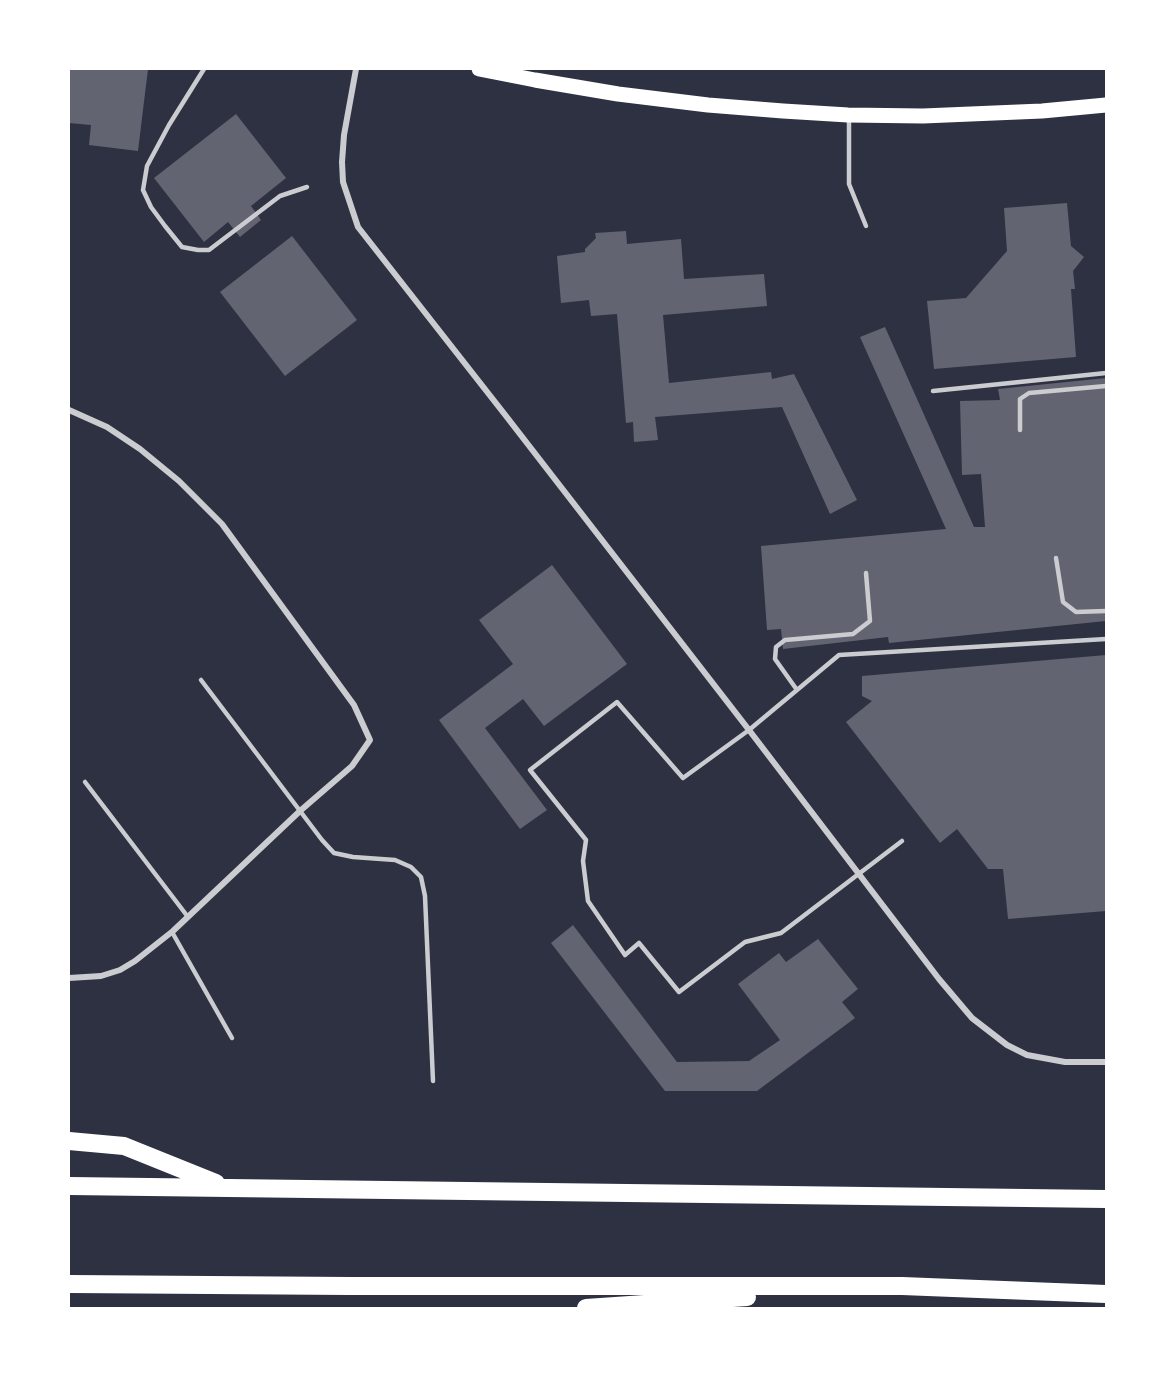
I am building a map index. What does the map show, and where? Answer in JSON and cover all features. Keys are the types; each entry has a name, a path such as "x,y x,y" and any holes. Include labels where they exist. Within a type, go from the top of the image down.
{"highway":[{"path":"69,1141 124,1146 226,1188"},
{"path":"69,1186 1106,1199"},
{"path":"69,1284 902,1286 1106,1294"},
{"path":"586,1308 902,1286"}],"main road":[{"path":"479,69 618,94 708,105 849,115 923,116 1042,111 1106,105"}],"street":[{"path":"356,69 344,135 342,162 343,182 358,227 749,730 939,979 972,1018 1007,1045 1027,1055 1065,1062 1106,1062"},
{"path":"69,410 107,427 140,449 179,481 222,524 354,705 370,740 352,766 300,811 172,932 120,970 101,976 69,978"}],"lane":[{"path":"204,69 169,125 147,166 143,190 151,207 182,247 209,250 280,196 307,187"},
{"path":"849,115 849,184 866,226"},
{"path":"933,391 1106,373"},
{"path":"1020,430 1020,399 1029,393 1106,386"},
{"path":"1056,558 1063,602 1076,612 1106,611"},
{"path":"797,690 775,659 776,647 785,640 853,634 870,621 866,573"},
{"path":"902,841 781,933 745,942 679,992 639,943 625,954 588,901 583,861 586,840 530,770 617,702 683,778 749,730 839,655 1106,639"},
{"path":"201,680 334,853 353,857 395,860 411,867 420,877 425,896 434,1081"},
{"path":"85,782 188,917"},
{"path":"172,932 232,1038"}],"building":[{"path":"69,69 148,69 138,151 89,145 91,125 69,123"},
{"path":"236,114 286,178 251,206 261,220 240,237 228,222 204,242 154,178"},
{"path":"1067,203 1071,246 1084,257 1073,271 1075,289 1071,289 1076,357 934,369 927,301 966,298 1007,251 1004,208"},
{"path":"626,231 627,244 681,239 684,279 764,274 767,306 663,315 669,383 771,372 772,379 794,374 857,500 830,514 782,407 655,417 658,440 634,442 633,422 626,423 617,314 591,316 589,300 561,303 557,256 585,252 585,249 596,238 595,233"},
{"path":"292,236 357,320 285,376 220,292"},
{"path":"885,327 974,527 985,527 981,474 962,475 960,401 1000,400 998,389 1106,378 1106,621 889,643 888,637 783,649 781,629 767,630 761,546 946,529 860,337"},
{"path":"552,565 627,664 544,726 523,699 485,728 547,810 520,829 439,720 513,664 479,620"},
{"path":"1106,655 1106,911 1008,919 1003,869 988,869 957,829 940,843 846,722 872,701 862,696 862,676"},
{"path":"573,925 677,1062 749,1061 780,1040 738,984 779,953 786,962 818,939 858,989 842,1002 855,1018 757,1091 665,1091 551,943"}]}
